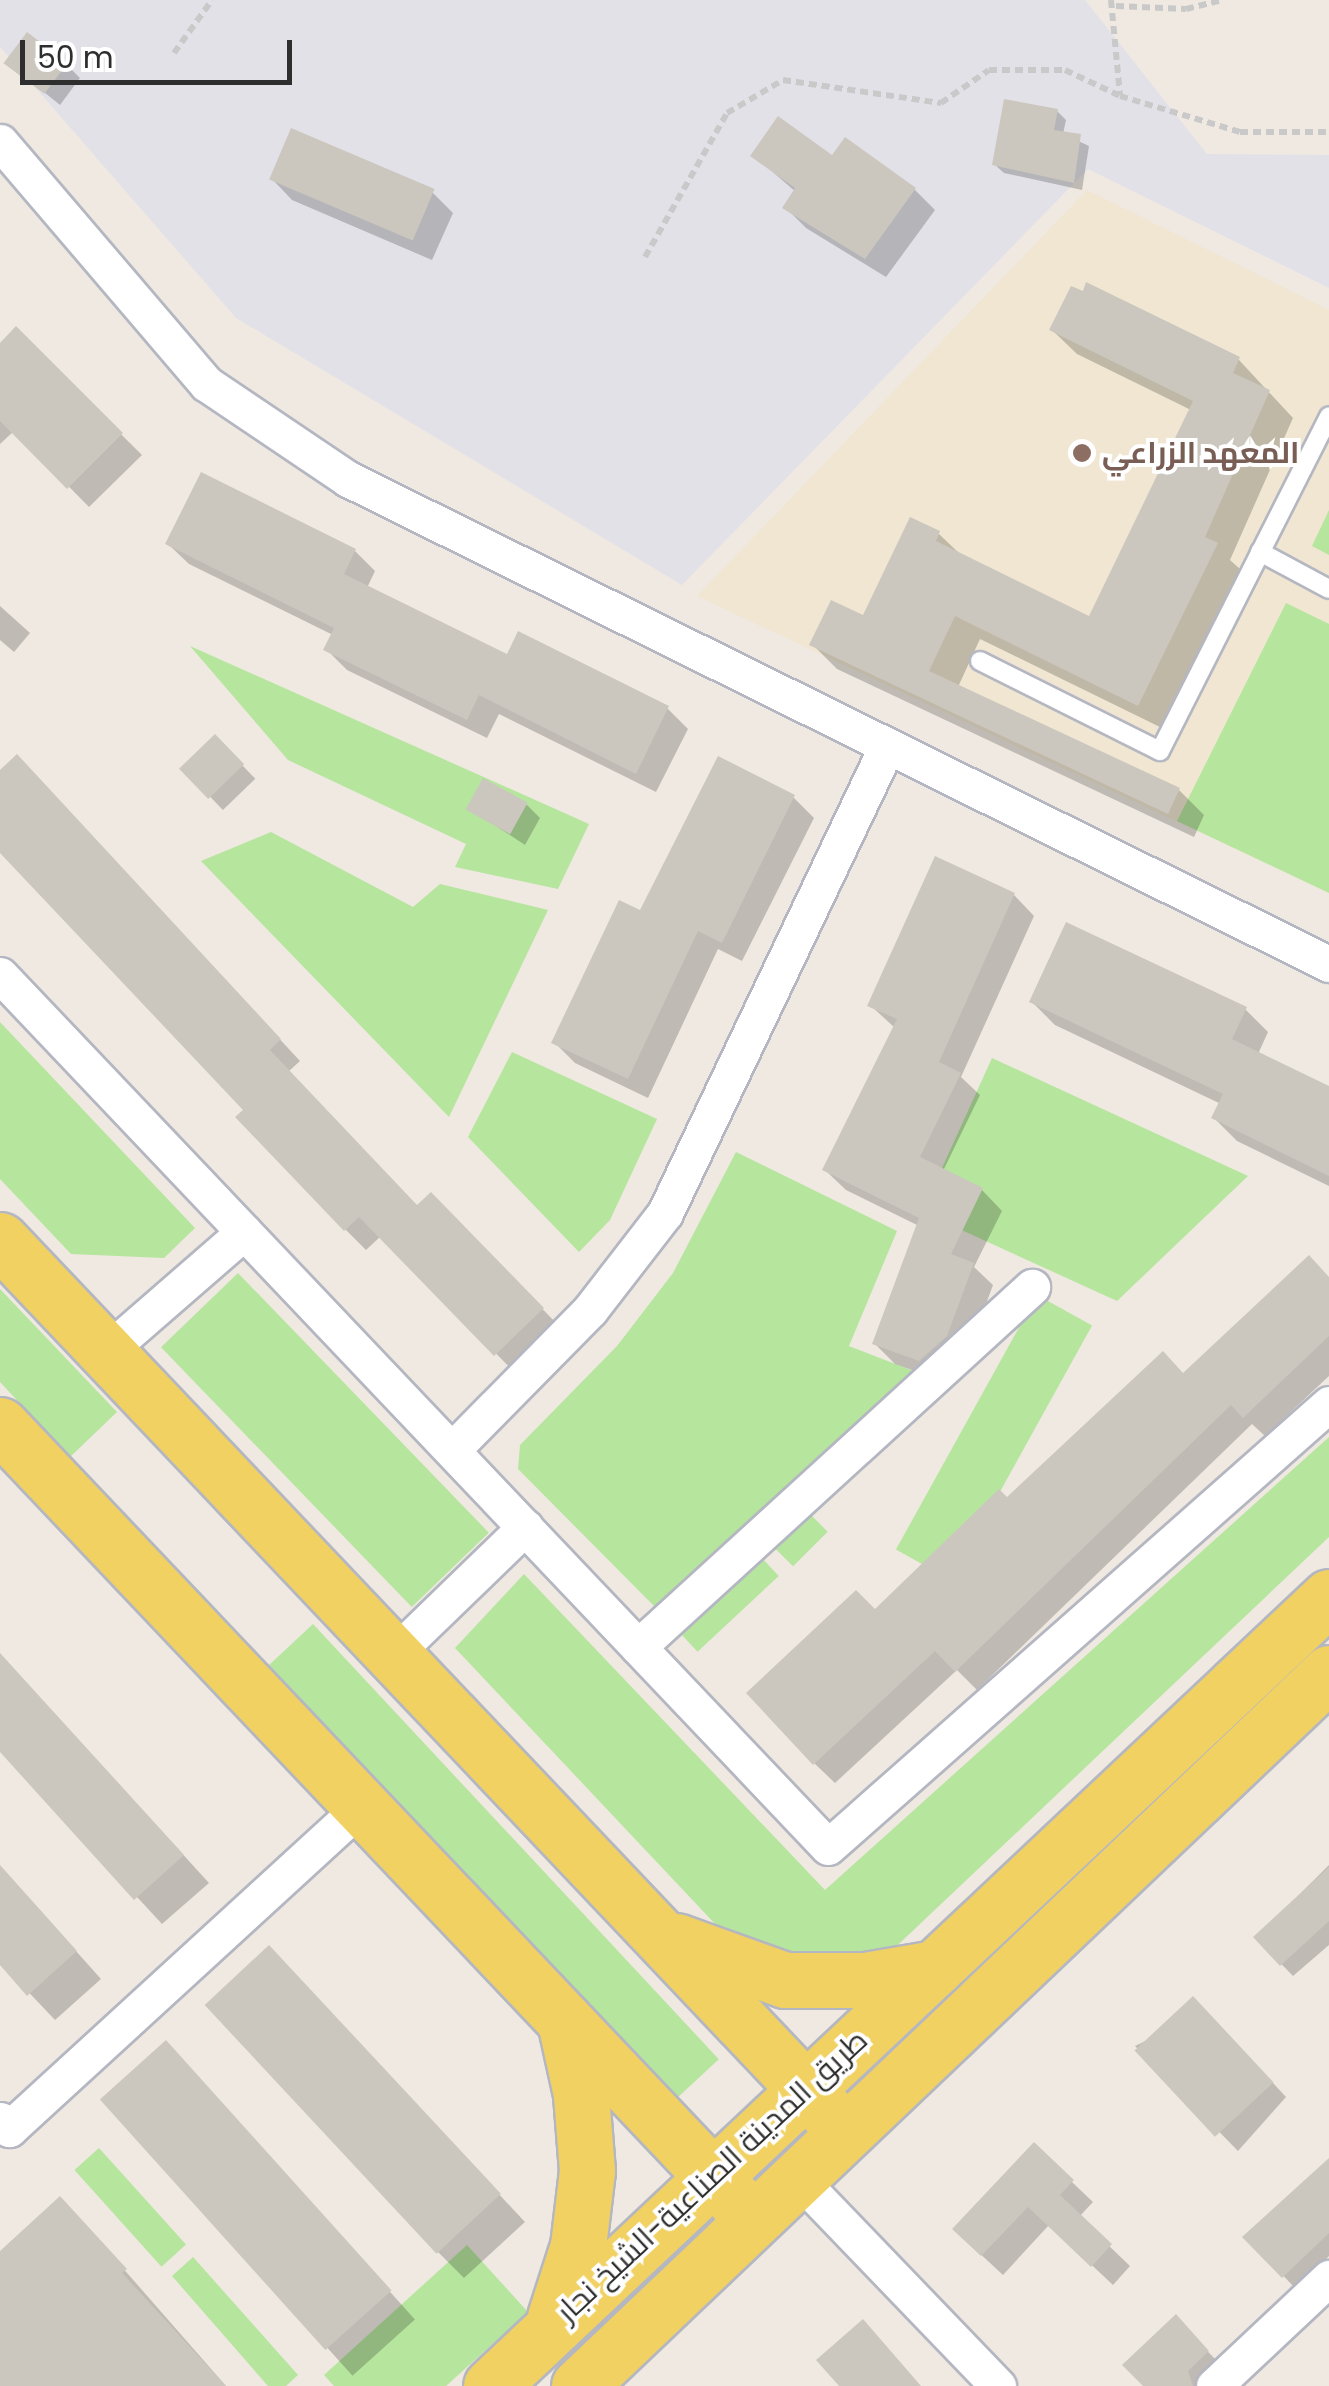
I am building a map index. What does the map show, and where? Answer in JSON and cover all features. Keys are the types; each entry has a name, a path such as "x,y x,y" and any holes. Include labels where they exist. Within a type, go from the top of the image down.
{"main road":[{"path":"0,1240 846,2131"},
{"path":"0,1425 753,2219"},
{"name":"طريق المدينة الصناعية-الشيخ نجار","path":"491,2386 711,2173 805,2090 1329,1596"},
{"path":"580,2386 944,2034 1329,1673"},
{"path":"658,1933 785,1980 864,1980 935,1968"},
{"path":"552,2325 578,2246 587,2171 581,2094 565,2021"}],"street":[{"path":"0,142 207,384 348,479 1329,964"},
{"path":"452,1450 590,1310 665,1213 887,746"},
{"path":"0,975 828,1847 1329,1404"},
{"path":"106,1352 244,1232"},
{"path":"638,1646 1032,1287"},
{"path":"393,1654 525,1527"},
{"path":"3,2128 361,1806"},
{"path":"798,2177 998,2386"},
{"path":"1214,2386 1329,2278"}],"lane":[{"path":"980,661 1160,752 1329,416"},
{"path":"1260,552 1329,588"}],"path":[{"path":"174,53 212,0"},
{"path":"1120,96 1113,3 1186,9 1221,0"},
{"path":"646,257 727,112 783,80 941,103 989,70 1064,70 1120,96 1240,132 1329,132"}],"shaded area":[{"path":"0,0 1085,0 1207,154 1329,155 1329,288 1088,169 682,585 236,318 0,47"},
{"name":"المعهد الزراعي","path":"1087,190 1329,310 1329,893 697,596"}],"green space":[{"path":"1329,510 1329,555 1312,546"},
{"path":"1286,603 1329,624 1329,893 1177,821"},
{"path":"190,646 589,824 558,889 455,867 466,844 288,760"},
{"path":"271,832 413,907 440,884 548,910 449,1117 201,861"},
{"path":"0,1022 195,1228 164,1258 71,1254 0,1179"},
{"path":"512,1052 657,1119 610,1220 579,1252 468,1137"},
{"path":"992,1058 1248,1176 1117,1301 922,1212"},
{"path":"736,1152 897,1231 849,1346 916,1372 656,1608 518,1469 520,1445 617,1346 673,1273"},
{"path":"238,1273 489,1533 412,1607 161,1347"},
{"path":"0,1289 117,1412 70,1457 0,1382"},
{"path":"1037,1295 1092,1326 951,1580 896,1550"},
{"path":"1329,1437 1329,1537 865,1976 795,1966 717,1926 455,1648 524,1574 825,1890"},
{"path":"810,1514 828,1532 793,1566 775,1549"},
{"path":"761,1557 779,1576 698,1652 680,1633"},
{"path":"313,1624 719,2059 675,2100 269,1665"},
{"path":"99,2148 186,2245 161,2267 74,2170"},
{"path":"467,2245 528,2312 446,2386 334,2386 324,2375"},
{"path":"193,2257 298,2375 286,2386 268,2386 172,2276"}],"building":[{"path":"27,32 68,63 44,94 4,63"},
{"path":"1004,99 1058,109 1054,130 1081,134 1074,183 992,165"},
{"path":"778,116 832,155 845,137 916,188 865,259 782,208 795,188 750,156"},
{"path":"291,128 435,189 413,241 269,180"},
{"path":"1086,282 1240,357 1233,373 1270,390 1205,537 1218,543 1138,706 955,616 929,671 1180,788 1168,814 809,645 831,600 863,615 910,517 940,531 936,541 1089,616 1193,401 1049,330 1071,286 1083,291"},
{"path":"16,326 123,433 67,489 0,421 0,343"},
{"path":"201,472 356,549 344,574 507,654 518,631 669,706 636,774 479,695 467,720 323,650 334,628 165,544"},
{"path":"215,734 244,764 208,799 179,769"},
{"path":"17,754 281,1039 270,1050 417,1205 431,1192 544,1308 494,1356 359,1217 344,1231 235,1117 243,1110 0,853 0,770"},
{"path":"718,756 795,795 722,943 698,931 628,1079 551,1043 619,900 640,910"},
{"path":"483,778 528,803 510,834 466,809"},
{"path":"935,856 1015,893 939,1062 961,1073 920,1157 983,1188 951,1254 974,1263 947,1336 919,1361 872,1344 919,1218 822,1170 897,1019 867,1006"},
{"path":"1066,922 1247,1007 1232,1039 1329,1086 1329,1176 1211,1118 1223,1094 1029,1002"},
{"path":"1309,1255 1329,1277 1329,1336 1243,1418 1231,1405 955,1672 935,1651 813,1765 746,1693 856,1590 875,1609 999,1489 1007,1497 1163,1351 1183,1373"},
{"path":"0,1653 184,1855 134,1900 0,1752"},
{"path":"0,1865 77,1951 27,1996 0,1965"},
{"path":"1329,1867 1329,1921 1280,1966 1253,1937"},
{"path":"269,1945 501,2194 437,2254 205,2005"},
{"path":"1193,1996 1273,2082 1215,2137 1134,2051"},
{"path":"166,2040 391,2290 325,2350 100,2100"},
{"path":"1034,2142 1074,2180 1060,2195 1112,2244 1091,2267 1028,2207 981,2256 952,2229"},
{"path":"1329,2158 1329,2233 1282,2278 1242,2237"},
{"path":"60,2196 127,2269 122,2273 226,2386 0,2386 0,2251"},
{"path":"1176,2314 1209,2351 1188,2371 1193,2386 1143,2386 1122,2365"},
{"path":"863,2319 921,2386 839,2386 816,2360"}],"place":[{"name":"المعهد الزراعي","path":"1082,453"}]}
